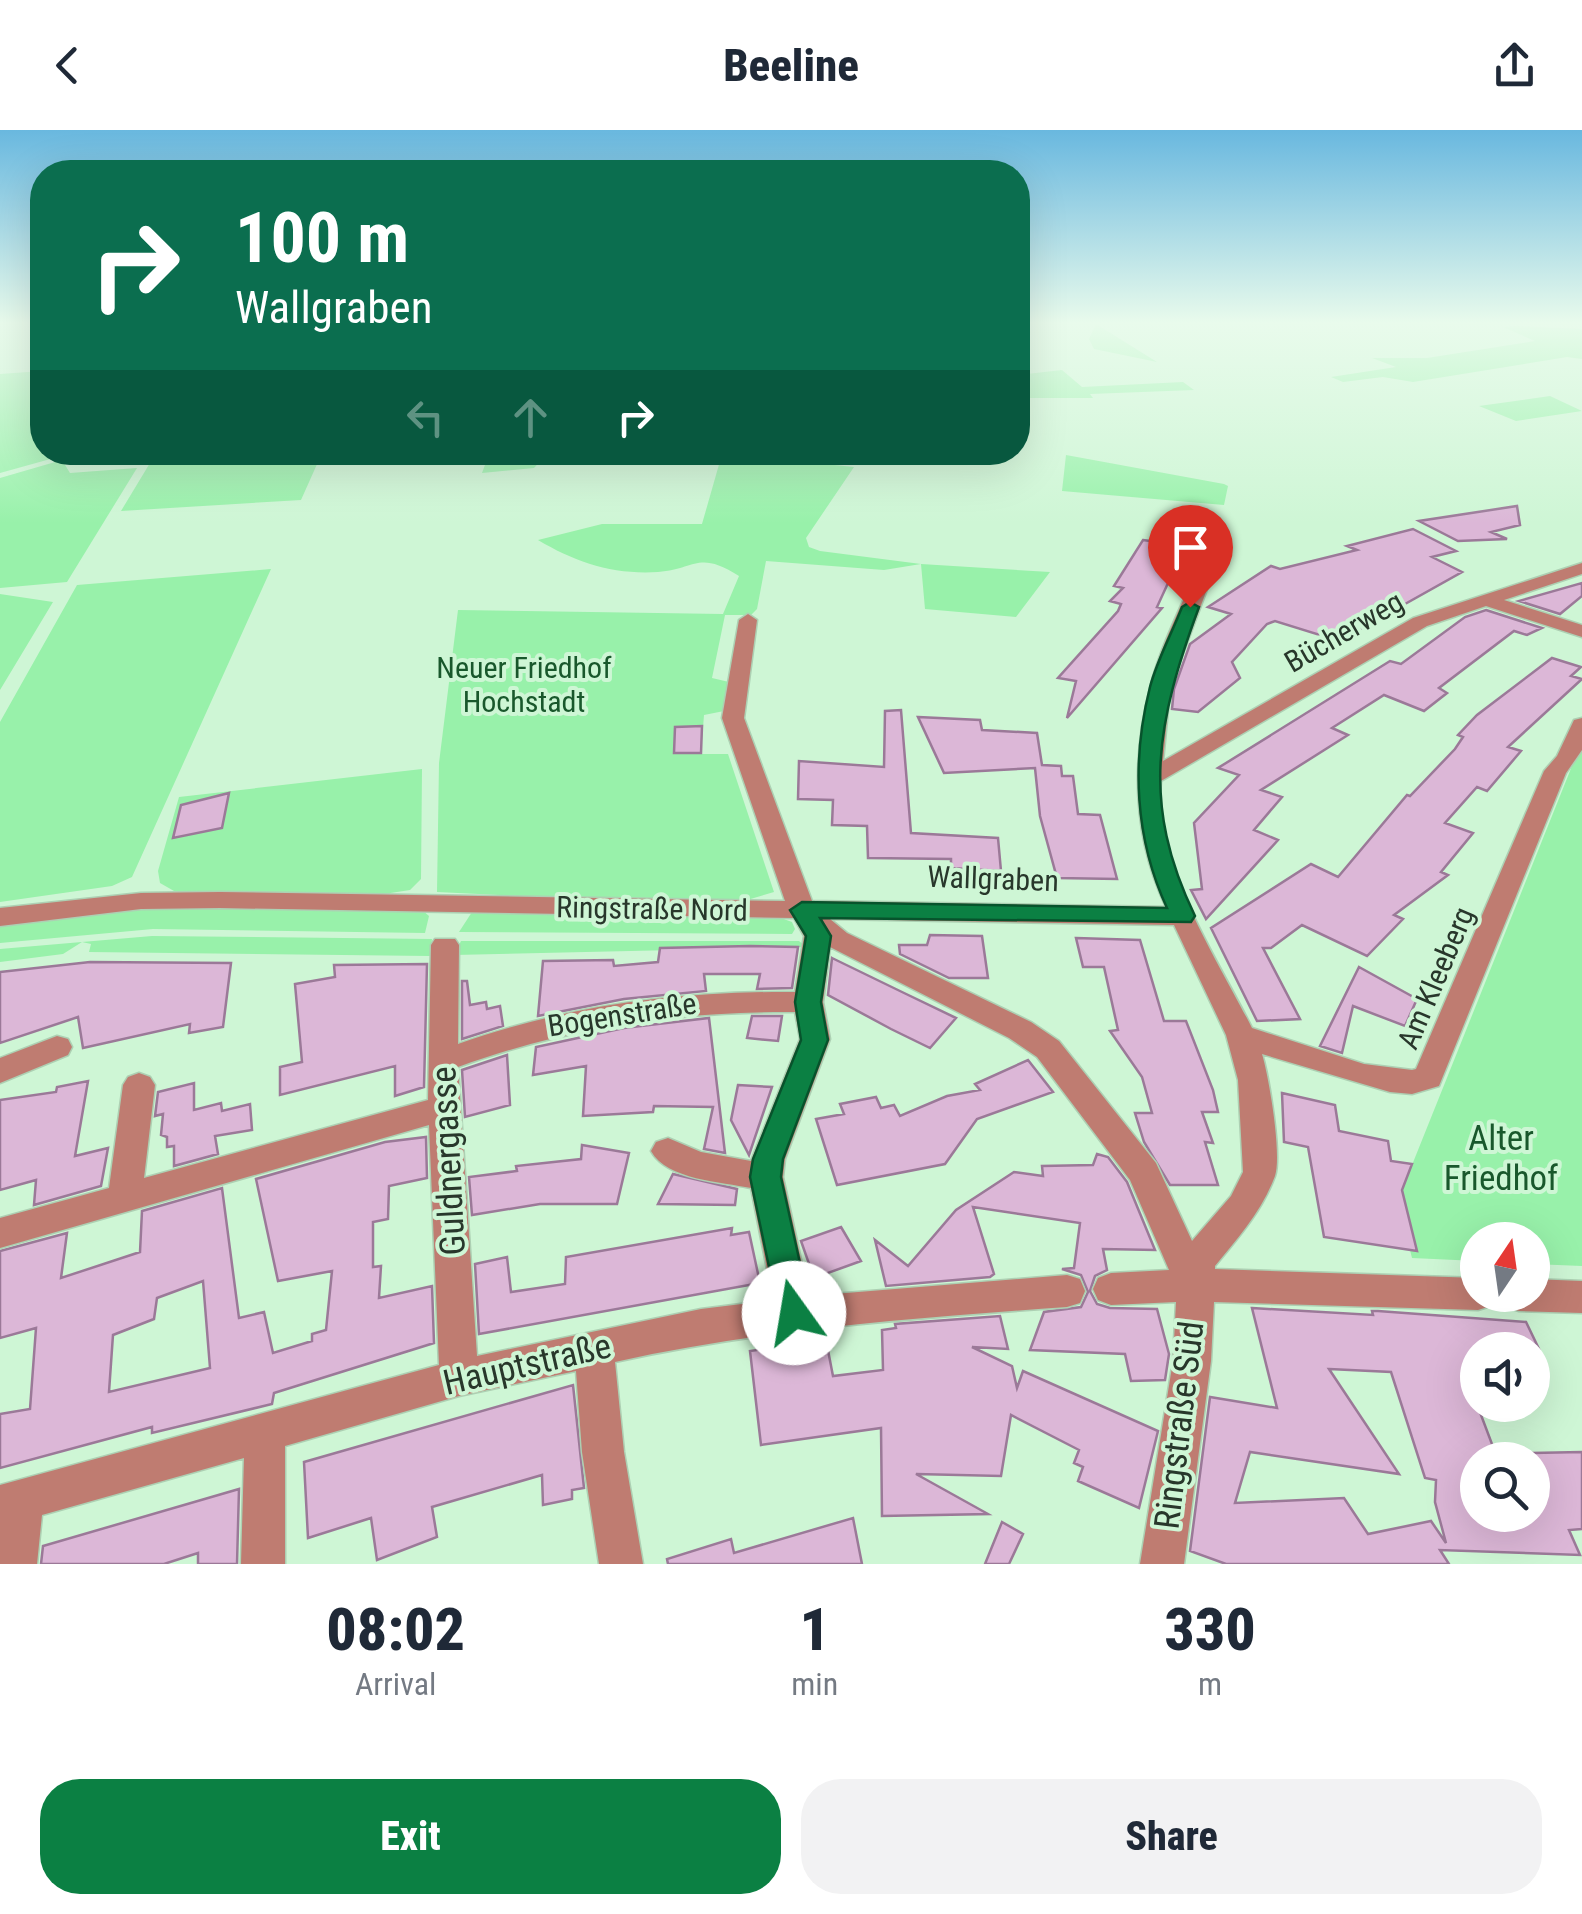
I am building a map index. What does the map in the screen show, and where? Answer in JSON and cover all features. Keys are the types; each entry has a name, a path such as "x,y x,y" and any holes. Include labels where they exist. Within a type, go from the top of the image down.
{"street":[{"path":"1194,1285 1202,1249 1243,1206 1260,1172 1254,1080 1241,1035 1154,847 1148,778 1160,688 1216,544"},
{"name":"Bücherweg","path":"1148,778 1420,622 1582,568"},
{"path":"1482,599 1582,631"},
{"path":"748,620 733,718 744,759 802,910 818,936 808,1002 815,1040 768,1159 766,1177 794,1313"},
{"name":"Am Kleeberg","path":"1241,1035 1378,1078 1418,1084 1428,1078 1555,772 1582,726"},
{"name":"Ringstraße Nord","path":"0,917 161,901 802,910"},
{"path":"802,910 837,939 1020,1030 1048,1049 1144,1172 1194,1285"},
{"name":"Wallgraben","path":"802,910 1183,916"},
{"name":"Guldnergasse","path":"445,945 442,1061 459,1378"},
{"name":"Bogenstraße","path":"442,1061 544,1025 612,1010 699,1001 808,1002"},
{"path":"0,1071 57,1047"},
{"path":"125,1199 139,1085"},
{"path":"0,1233 444,1108"},
{"path":"668,1151 696,1164 766,1177"},
{"path":"1111,1289 1194,1285 1460,1293"},
{"name":"Ringstraße Süd","path":"1162,1564 1192,1360 1194,1285"},
{"name":"Hauptstraße","path":"12,1503 459,1378 701,1326 794,1313 1067,1291"},
{"path":"1550,1296 1582,1297"},
{"path":"594,1348 603,1452 621,1564"},
{"path":"264,1564 265,1430"},
{"path":"12,1503 14,1564"}],"green space":[{"path":"0,389 30,389 30,465 0,473"},
{"path":"1030,389 1194,390 1090,394 1093,398 1030,398"},
{"path":"1550,396 1582,411 1516,421 1479,406"},
{"path":"1066,455 1224,484 1228,486 1224,505 1062,491"},
{"path":"45,465 65,465 70,473 137,468 67,582 0,588 0,478"},
{"path":"148,465 317,465 301,500 121,511"},
{"path":"485,465 537,465 534,468 482,473"},
{"name":"Neuer Friedhof Hochstadt","path":"719,465 854,467 806,538 809,547 921,564 884,570 766,561 757,609 751,615 725,615 712,678 729,682 724,711 704,715 701,754 728,754 774,892 727,906 437,892 439,763 458,610 723,614 739,576 725,568 697,563 658,572 610,569 580,561 538,540 602,524 702,524"},
{"path":"921,564 1050,572 1016,617 925,609"},
{"path":"271,569 132,877 112,886 0,902 0,722 77,585"},
{"path":"0,594 53,602 0,690"},
{"name":"Alter Friedhof","path":"1582,741 1582,1266 1550,1265 1550,1222 1460,1222 1460,1260 1412,1258 1410,1250 1417,1250 1402,1190"},
{"path":"422,769 421,879 410,890 384,894 174,891 160,883 158,871 179,797"},
{"path":"152,906 422,910 429,916 425,933 153,929 0,943 0,922"},
{"path":"472,912 778,917 792,922 795,929 792,934 459,932"},
{"path":"152,936 432,939 430,956 89,952 91,944 82,942 63,954 0,962 0,949"},
{"path":"461,941 799,941 806,947 454,955"}],"building":[{"path":"1517,506 1520,525 1491,532 1507,539 1458,541 1419,521"},
{"path":"1413,529 1456,551 1432,557 1462,572 1339,641 1275,621 1267,624 1232,662 1240,678 1198,712 1172,709 1174,689 1190,644 1231,614 1208,607 1271,566 1280,569 1357,550 1347,546"},
{"path":"1143,540 1185,546 1157,607 1162,608 1067,718 1076,681 1058,678 1118,611 1121,604 1110,601 1123,588 1114,586"},
{"path":"1582,583 1582,596 1560,614 1519,601"},
{"path":"1486,610 1542,628 1527,635 1514,631 1439,688 1447,693 1424,711 1384,695 1332,728 1348,735 1261,790 1282,797 1254,830 1278,840 1206,919 1191,890 1202,889 1194,823 1239,775 1218,768 1390,661 1401,664 1465,617"},
{"path":"1552,658 1581,667 1571,676 1582,679 1508,747 1521,751 1487,791 1477,787 1445,823 1473,833 1441,872 1448,875 1394,915 1403,919 1367,956 1302,925 1271,948 1263,948 1300,1019 1257,1021 1211,928 1311,864 1338,877 1407,795 1455,749 1463,737 1458,735 1477,715"},
{"path":"901,710 911,833 998,838 1001,871 951,868 951,859 868,858 867,826 832,825 833,800 798,799 799,761 884,767 885,711"},
{"path":"918,717 980,720 982,730 1037,733 1042,765 1061,766 1062,776 1073,776 1078,814 1100,815 1117,879 1057,878 1040,816 1035,768 944,773"},
{"path":"702,726 701,753 674,753 675,727"},
{"path":"229,793 222,828 173,838 181,805"},
{"path":"930,935 982,936 988,978 949,978 900,954 899,945 927,945"},
{"path":"1076,938 1140,940 1164,1021 1186,1021 1213,1090 1218,1112 1202,1112 1213,1143 1205,1142 1218,1185 1170,1185 1144,1142 1135,1113 1152,1113 1142,1077 1110,1031 1118,1030 1104,967 1083,967"},
{"path":"798,947 792,988 757,989 760,974 704,974 706,991 624,999 538,1016 543,961 613,960 614,966 658,962 660,948"},
{"path":"832,958 956,1018 930,1048 828,995"},
{"path":"90,962 231,963 223,1027 189,1033 190,1024 83,1048 78,1017 0,1043 0,972"},
{"path":"427,964 424,1087 395,1096 395,1066 280,1095 280,1067 302,1062 295,984 335,977 334,965"},
{"path":"1359,967 1417,999 1405,1026 1353,1006 1342,1053 1320,1046"},
{"path":"462,981 467,981 470,1005 486,1002 487,1009 500,1006 503,1026 462,1039"},
{"path":"752,1016 782,1016 778,1041 747,1038"},
{"path":"709,1018 725,1153 704,1149 713,1107 654,1106 653,1112 583,1116 586,1066 533,1075 536,1047 624,1028"},
{"path":"507,1055 510,1105 465,1117 462,1070"},
{"path":"1028,1060 1053,1092 977,1119 945,1164 837,1185 816,1119 844,1114 840,1104 876,1097 881,1108 894,1105 900,1116 947,1096 980,1090 975,1084"},
{"path":"88,1081 75,1156 108,1148 101,1186 34,1205 36,1180 0,1190 0,1100 56,1092 57,1087"},
{"path":"194,1083 194,1110 221,1103 222,1111 250,1104 252,1130 215,1136 218,1154 174,1166 174,1146 167,1147 167,1137 161,1135 163,1114 155,1116 158,1092"},
{"path":"738,1085 772,1087 749,1155 731,1120"},
{"path":"1282,1093 1335,1105 1339,1131 1388,1141 1391,1161 1412,1164 1402,1190 1417,1251 1324,1237 1308,1147 1284,1142"},
{"path":"426,1137 427,1178 389,1186 388,1219 373,1222 373,1267 381,1266 379,1298 432,1286 434,1343 274,1393 272,1404 152,1433 152,1427 0,1468 0,1414 30,1409 36,1328 0,1338 0,1251 67,1233 61,1278 140,1252 142,1211 222,1188 239,1318 264,1312 273,1353 312,1341 312,1334 326,1330 332,1271 278,1281 256,1179 385,1142","holes":["203,1281 210,1368 109,1392 113,1335 154,1319 157,1298"]},
{"path":"582,1145 629,1153 617,1204 540,1204 472,1215 469,1177 517,1171 516,1166 581,1159"},
{"path":"1097,1154 1108,1157 1127,1182 1155,1250 1103,1249 1107,1270 1095,1276 1090,1291 1097,1304 1110,1308 1157,1309 1169,1354 1165,1380 1131,1381 1125,1354 1030,1350 1044,1312 1081,1307 1088,1292 1081,1275 1062,1269 1074,1268 1080,1223 973,1207 994,1274 886,1286 875,1240 908,1266 956,1210 1014,1172 1043,1176 1042,1166 1093,1165"},
{"path":"673,1174 737,1189 735,1205 658,1204"},
{"path":"841,1227 861,1261 814,1278 801,1241"},
{"path":"732,1228 731,1235 749,1232 760,1283 479,1334 475,1264 507,1257 511,1292 565,1284 566,1257"},
{"path":"1252,1308 1373,1315 1372,1311 1378,1311 1526,1322 1531,1332 1460,1332 1460,1422 1484,1422 1491,1442 1460,1442 1460,1532 1550,1532 1550,1453 1582,1452 1582,1529 1569,1530 1580,1555 1440,1550 1449,1564 1226,1564 1190,1551 1210,1397 1277,1408","holes":["1329,1369 1391,1372 1425,1478 1436,1480 1435,1502 1446,1543 1431,1521 1368,1534 1344,1498 1235,1503 1250,1452 1399,1474"]},
{"path":"1000,1316 1008,1349 972,1347 1012,1366 1017,1388 1023,1371 1158,1431 1139,1508 1078,1481 1083,1467 1074,1463 1079,1450 1011,1415 1001,1476 916,1474 988,1514 882,1516 881,1428 761,1445 750,1351 826,1340 833,1376 883,1370 882,1330 896,1328 895,1324"},
{"path":"573,1385 584,1488 572,1490 572,1499 543,1505 542,1475 432,1507 437,1537 377,1560 371,1518 308,1538 304,1462"},
{"path":"239,1489 237,1564 198,1564 198,1553 164,1564 41,1564 43,1546"},
{"path":"853,1518 862,1564 668,1564 667,1559 731,1539 734,1553"},
{"path":"1002,1522 1023,1534 1009,1564 985,1564"}],"route":[{"path":"794,1313 776,1244 766,1177 768,1159 815,1040 808,1002 818,936 802,910 874,908 1183,916 1160,870 1154,847 1148,778 1160,688 1190,607"}]}
